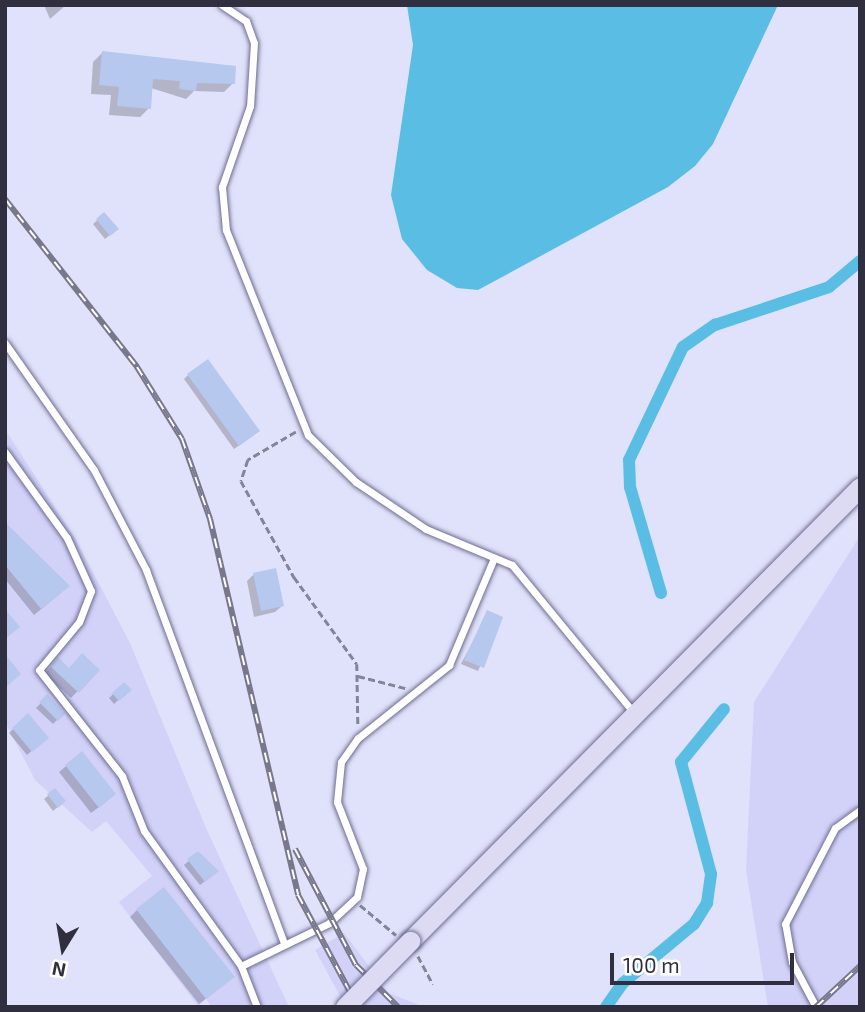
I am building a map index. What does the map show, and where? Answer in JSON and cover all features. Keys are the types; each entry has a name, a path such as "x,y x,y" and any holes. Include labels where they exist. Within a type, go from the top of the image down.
{"street":[{"path":"345,1007 860,486"}],"lane":[{"path":"222,5 246,21 254,43 250,106 222,187 226,230 305,428 356,482 426,529 494,558 534,585 634,713"},
{"path":"5,342 94,470 146,570 284,944"},
{"path":"5,452 67,538 91,591 79,622 39,670 122,776 144,831 241,966 257,1007"},
{"path":"241,966 339,917 361,891 362,862 336,791 341,762 359,738 449,665 494,558"},
{"path":"816,1007 792,962 785,925 835,828 860,810"}],"path":[{"path":"305,428 248,460 241,481 294,577 342,635 358,676 359,738"},
{"path":"358,676 418,692"},
{"path":"360,906 408,943 433,984"}],"shaded area":[{"path":"407,5 778,5 713,144 695,166 668,187 478,290 457,288 427,270 402,239 391,195 413,45"},
{"path":"5,429 76,540 130,643 206,828 289,1007 212,1007 206,999 198,1006 119,902 152,876 106,821 92,832 35,780 5,722"},
{"path":"860,536 860,1007 768,1007 746,870 754,702"},
{"path":"344,933 389,993 424,1007 346,1007 315,950"}],"building":[{"path":"102,51 236,66 235,84 197,83 196,91 179,89 180,81 153,79 151,109 117,106 119,87 99,85"},
{"path":"104,212 119,229 110,236 96,219"},
{"path":"208,359 260,431 239,446 187,374"},
{"path":"5,522 70,586 41,609 5,565"},
{"path":"276,568 284,606 261,611 253,573"},
{"path":"5,609 20,627 5,639"},
{"path":"487,610 503,617 484,668 464,660"},
{"path":"82,653 100,670 79,693 50,666 58,657 69,668"},
{"path":"5,654 21,674 5,688"},
{"path":"124,682 132,690 119,701 112,693"},
{"path":"47,694 65,714 58,721 39,702"},
{"path":"28,713 49,738 32,752 12,728"},
{"path":"82,751 116,794 99,808 65,765"},
{"path":"55,788 66,801 58,808 47,794"},
{"path":"198,851 219,871 205,882 187,859"},
{"path":"164,887 235,977 206,999 136,909"}],"waterway":[{"path":"661,593 630,487 629,460 683,347 715,325 829,287 860,261"},
{"path":"606,1007 623,983 694,924 707,903 711,874 681,762 724,709"}],"railway":[{"path":"5,199 137,367 182,439 210,519 298,895 358,1007"},
{"path":"295,849 356,965 398,1007"},
{"path":"816,1007 860,966"}]}
